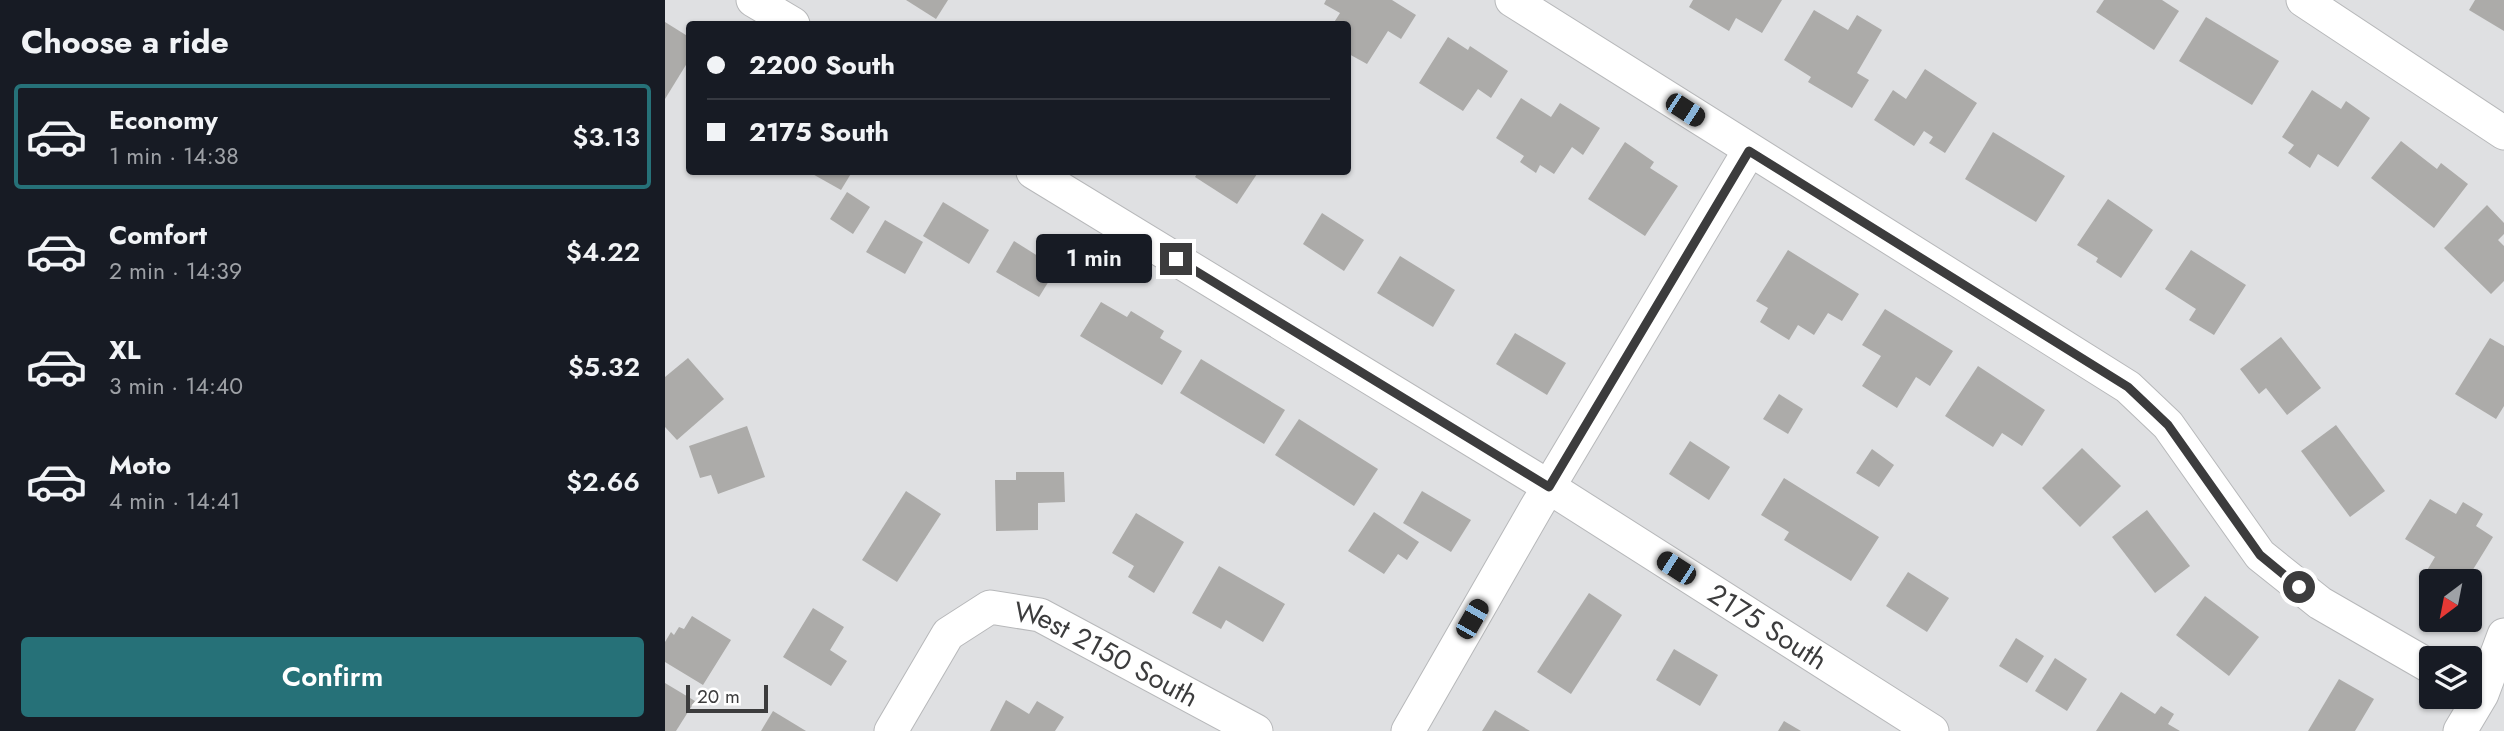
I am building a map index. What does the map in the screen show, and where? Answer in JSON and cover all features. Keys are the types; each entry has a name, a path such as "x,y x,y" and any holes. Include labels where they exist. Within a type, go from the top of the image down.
{"street":[{"path":"753,0 788,21"},
{"path":"1512,0 2128,387 2168,425 2260,555 2319,603 2419,660"},
{"path":"2303,0 2504,133"},
{"path":"1408,731 1549,487 1749,151"},
{"name":"2175 South","path":"1038,175 1549,487 1932,731"},
{"name":"West 2150 South","path":"891,731 949,634 990,607 1040,615 1256,731"},
{"path":"2460,731 2485,696 2504,635"}],"building":[{"path":"906,0 948,0 936,19"},
{"path":"1326,0 1392,0 1416,15 1401,39 1388,31 1367,64 1351,55 1351,21 1335,21 1340,13 1324,4"},
{"path":"1693,0 1782,0 1762,33 1736,18 1729,31 1689,7"},
{"path":"2104,0 2162,0 2179,11 2154,50 2096,12"},
{"path":"2475,0 2504,0 2504,31 2469,10"},
{"path":"1814,10 1848,30 1857,15 1882,30 1857,73 1869,80 1852,108 1808,82 1811,77 1784,60"},
{"path":"2206,17 2279,61 2252,105 2179,61"},
{"path":"665,22 686,35 686,65 665,99"},
{"path":"1448,37 1468,50 1470,46 1508,71 1491,98 1478,89 1463,111 1419,83"},
{"path":"1925,69 1977,103 1945,153 1929,143 1933,137 1924,131 1914,146 1874,120 1893,90 1906,99"},
{"path":"2312,90 2341,109 2346,101 2370,118 2338,167 2318,154 2310,168 2288,153 2294,145 2282,137"},
{"path":"1521,98 1551,117 1560,103 1600,128 1583,155 1572,147 1554,174 1540,165 1536,173 1520,162 1524,156 1496,138"},
{"path":"1993,132 2065,176 2036,222 1965,179"},
{"path":"2401,141 2437,169 2441,163 2468,184 2434,228 2371,178"},
{"path":"1625,142 1654,162 1650,168 1678,186 1645,236 1588,199"},
{"path":"814,175 850,175 841,190"},
{"path":"1196,175 1256,175 1237,204 1195,177"},
{"path":"847,192 870,207 853,234 830,219"},
{"path":"2108,199 2153,230 2121,278 2096,262 2098,258 2077,245"},
{"path":"943,202 989,230 969,264 923,236"},
{"path":"2487,205 2504,223 2504,234 2498,240 2504,246 2504,281 2491,294 2444,248"},
{"path":"1322,213 1364,240 1344,271 1303,244"},
{"path":"885,220 923,242 905,274 866,252"},
{"path":"1014,241 1057,268 1039,297 996,272"},
{"path":"1788,250 1859,294 1842,321 1828,313 1814,335 1798,325 1789,340 1760,322 1768,308 1756,301"},
{"path":"2191,250 2246,285 2214,335 2189,320 2196,309 2165,289"},
{"path":"1400,256 1455,290 1433,327 1377,293"},
{"path":"1101,302 1127,317 1131,311 1164,331 1160,338 1182,351 1162,385 1080,336"},
{"path":"1885,309 1953,351 1930,386 1916,377 1897,408 1862,386 1881,356 1862,345"},
{"path":"1515,333 1566,363 1547,395 1496,364"},
{"path":"2281,337 2321,388 2287,415 2266,388 2259,394 2240,369"},
{"path":"2490,338 2504,346 2504,406 2496,419 2455,394"},
{"path":"688,358 724,399 677,440 665,427 665,377"},
{"path":"1201,359 1285,410 1264,444 1180,393"},
{"path":"1978,366 2045,410 2022,446 2002,433 1993,447 1945,416"},
{"path":"1779,394 1803,409 1788,434 1763,419"},
{"path":"1299,419 1378,469 1354,506 1275,455"},
{"path":"2336,425 2385,491 2350,517 2301,451"},
{"path":"747,426 765,477 718,494 711,475 700,478 689,446"},
{"path":"1690,441 1730,467 1709,500 1669,474"},
{"path":"2082,448 2121,486 2080,527 2042,488"},
{"path":"1872,449 1894,465 1879,487 1856,473"},
{"path":"1016,472 1064,472 1065,502 1038,503 1038,530 996,531 995,480 1016,480"},
{"path":"1784,478 1879,537 1851,581 1784,540 1789,532 1761,515"},
{"path":"906,491 941,514 897,582 862,560"},
{"path":"1422,491 1471,520 1451,552 1403,523"},
{"path":"2430,499 2456,514 2463,502 2483,514 2476,526 2493,537 2473,569 2428,569 2435,557 2405,539"},
{"path":"2147,510 2190,566 2155,593 2112,537"},
{"path":"1374,512 1419,542 1407,560 1398,554 1384,574 1348,551"},
{"path":"1136,513 1184,542 1154,593 1128,577 1134,566 1112,553"},
{"path":"1219,566 1285,604 1263,642 1226,620 1221,629 1192,613"},
{"path":"1908,572 1949,598 1927,632 1886,606"},
{"path":"1589,593 1622,615 1571,694 1537,672"},
{"path":"2205,596 2259,637 2229,676 2176,635"},
{"path":"813,608 844,627 830,650 847,661 831,686 783,657"},
{"path":"692,616 731,640 703,685 665,662 665,642 671,632 674,635 679,627 684,629"},
{"path":"2016,638 2044,656 2027,683 1999,666"},
{"path":"1674,649 1718,675 1700,706 1656,680"},
{"path":"2055,658 2087,679 2067,711 2035,691"},
{"path":"2339,679 2374,699 2355,731 2308,731"},
{"path":"665,683 695,701 676,731 665,731"},
{"path":"2121,692 2155,714 2161,706 2174,714 2168,724 2180,731 2096,731"},
{"path":"1006,700 1029,714 1037,701 1064,717 1055,731 990,731"},
{"path":"1495,710 1530,731 1482,731"},
{"path":"773,711 806,731 761,731"},
{"path":"1784,721 1801,731 1778,731"}],"route":[{"path":"1176,259 1549,487 1749,151 2128,387 2168,425 2260,555 2299,587"}]}
